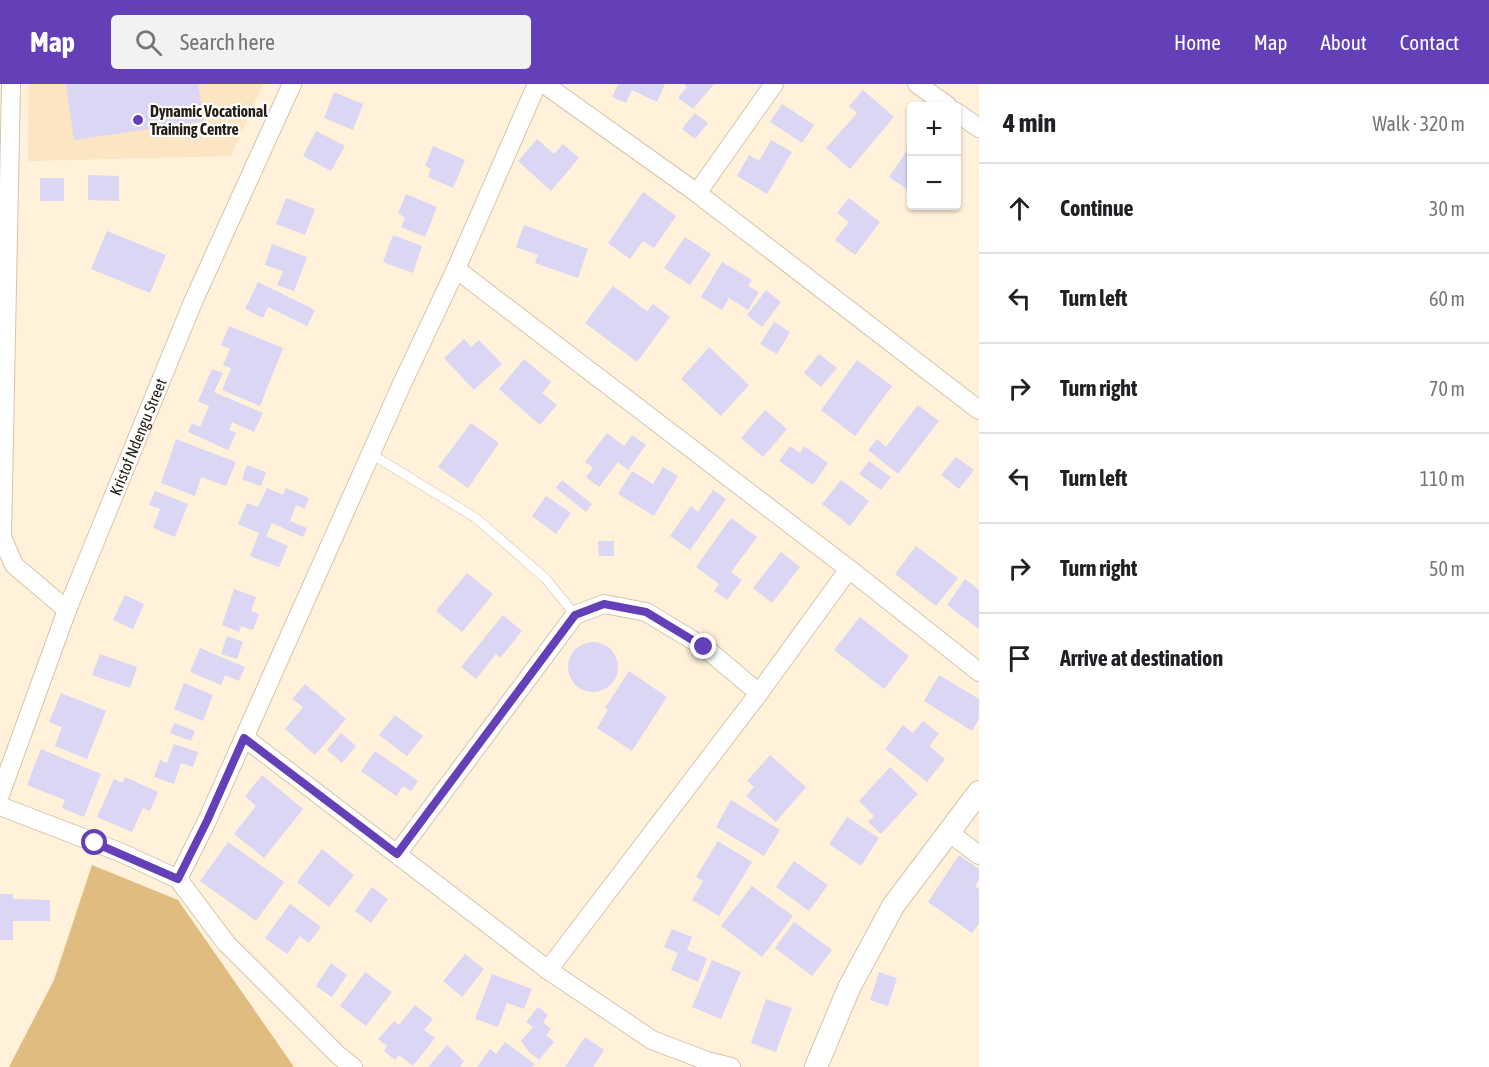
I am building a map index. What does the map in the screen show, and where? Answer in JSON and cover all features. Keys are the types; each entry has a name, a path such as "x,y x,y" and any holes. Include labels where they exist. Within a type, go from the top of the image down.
{"street":[{"path":"11,84 2,537 14,565 68,610"},
{"name":"Kristof Ndengu Street","path":"0,795 68,610 193,302 292,84"},
{"path":"178,879 207,821 537,84"},
{"path":"544,84 697,193 979,410"},
{"path":"697,193 774,84"},
{"path":"917,84 942,102"},
{"path":"961,115 979,128"},
{"path":"456,269 849,569 979,672"},
{"path":"548,970 759,693 849,569"},
{"path":"397,854 575,615 604,604 646,612 704,647 759,693"},
{"path":"244,738 548,970 652,1040 731,1067"},
{"path":"816,1067 849,988 893,906 947,831 979,792"},
{"path":"0,806 122,853 178,879 226,943 338,1055 353,1067"},
{"path":"947,831 979,855"}],"lane":[{"path":"371,454 476,518 546,579 575,615"}],"shaded area":[{"name":"Dynamic Vocational Training Centre","path":"29,84 263,84 231,156 28,161"},
{"path":"92,865 178,900 294,1067 9,1067 54,980"}],"building":[{"path":"66,84 198,84 204,121 74,140"},
{"path":"618,84 665,84 657,102 632,90 626,103 612,97"},
{"path":"684,84 714,84 693,109 678,98 687,87"},
{"path":"863,90 894,117 850,169 826,148 857,113 849,106"},
{"path":"334,92 363,104 353,130 324,118"},
{"path":"782,104 814,125 802,143 770,122"},
{"path":"695,113 708,123 695,139 682,129"},
{"path":"316,131 345,146 331,171 303,156"},
{"path":"537,139 554,154 563,144 579,158 551,191 518,161"},
{"path":"771,140 792,152 767,194 737,176 749,155 759,161"},
{"path":"433,146 465,160 453,188 428,177 431,169 425,166"},
{"path":"907,150 907,189 889,177"},
{"path":"88,175 119,176 119,201 88,200"},
{"path":"40,178 64,178 64,201 40,201"},
{"path":"643,192 676,216 654,248 643,241 630,259 608,243"},
{"path":"406,194 437,207 425,237 401,227 405,218 398,213"},
{"path":"286,198 315,209 305,235 276,224"},
{"path":"849,198 880,222 855,255 835,240 849,222 837,213"},
{"path":"524,225 588,249 578,278 535,263 538,255 516,247"},
{"path":"107,231 166,255 150,293 91,269"},
{"path":"393,235 422,246 413,273 383,262"},
{"path":"685,237 711,254 690,285 664,268"},
{"path":"272,244 307,257 294,291 277,285 283,271 265,265"},
{"path":"722,262 752,280 748,286 759,292 748,310 729,298 722,310 701,297"},
{"path":"258,282 315,310 307,326 268,307 263,318 245,309"},
{"path":"613,286 647,311 653,304 670,317 637,362 585,323"},
{"path":"766,290 781,302 762,327 747,315"},
{"path":"774,322 790,332 777,354 760,344"},
{"path":"229,326 283,348 260,406 222,390 231,368 223,365 230,349 221,345"},
{"path":"464,339 471,347 479,340 502,364 474,390 444,358"},
{"path":"709,347 749,385 721,416 681,379"},
{"path":"819,354 837,368 821,387 804,373"},
{"path":"524,359 551,382 542,393 557,405 540,425 499,389"},
{"path":"857,360 892,386 855,436 821,410"},
{"path":"212,369 223,373 214,392 263,413 254,432 232,422 229,430 236,433 228,450 188,432 192,423 200,427 209,406 198,401"},
{"path":"918,405 939,421 898,474 868,450 877,439 886,447"},
{"path":"765,410 787,429 763,457 741,438"},
{"path":"471,423 499,443 468,488 438,467"},
{"path":"607,433 624,446 632,435 646,445 628,470 618,462 599,487 586,477 593,468 585,462"},
{"path":"176,439 236,462 226,486 201,477 195,496 161,483"},
{"path":"790,446 800,453 804,446 828,463 813,485 779,461"},
{"path":"956,457 974,470 959,489 941,475"},
{"path":"869,461 891,477 881,490 859,474"},
{"path":"247,465 266,472 261,486 242,479"},
{"path":"663,467 678,476 654,516 618,494 632,471 653,484"},
{"path":"562,480 592,504 586,512 556,488"},
{"path":"841,480 869,501 850,526 822,504"},
{"path":"267,488 283,495 286,488 309,498 305,509 296,505 290,521 307,528 303,537 272,523 266,536 288,546 279,567 250,556 259,533 238,524 247,503 258,507"},
{"path":"713,490 726,499 690,550 670,536 691,506 698,512"},
{"path":"155,491 188,504 175,537 153,528 160,509 149,505"},
{"path":"546,496 571,513 556,534 532,516"},
{"path":"731,518 757,537 731,572 742,580 727,600 714,591 719,584 696,567"},
{"path":"598,541 614,541 614,556 599,556"},
{"path":"916,546 958,578 936,606 895,574"},
{"path":"781,552 800,567 772,603 753,588"},
{"path":"467,573 493,594 462,632 436,611"},
{"path":"965,579 979,590 979,629 947,605"},
{"path":"234,589 256,597 251,611 259,614 253,630 241,626 239,632 222,625"},
{"path":"125,595 144,604 133,629 113,620"},
{"path":"503,615 522,631 500,658 496,654 476,679 461,667"},
{"path":"860,617 909,656 884,689 834,650"},
{"path":"227,636 243,642 237,659 221,654"},
{"path":"593,642 607,646 614,653 618,667 614,681 607,688 593,692 579,688 572,681 568,667 572,653 579,646"},
{"path":"200,648 245,667 239,681 225,675 221,685 190,672"},
{"path":"100,654 137,667 130,688 92,675"},
{"path":"629,671 667,697 632,751 597,728 608,710 605,708"},
{"path":"939,675 979,699 979,719 972,731 924,701"},
{"path":"184,683 213,695 203,721 174,709"},
{"path":"305,684 346,719 315,755 285,729 303,707 292,699"},
{"path":"61,693 106,711 87,759 55,746 62,727 49,722"},
{"path":"395,715 423,736 407,756 379,735"},
{"path":"923,721 939,734 929,746 945,759 927,782 885,749 903,725 913,733"},
{"path":"174,723 195,731 191,741 170,733"},
{"path":"341,733 356,746 342,763 327,750"},
{"path":"174,744 198,752 193,767 181,763 174,784 154,777 160,760 167,763"},
{"path":"41,749 101,774 84,817 62,808 65,800 27,785"},
{"path":"375,751 418,781 411,791 403,786 396,796 361,771"},
{"path":"770,755 806,787 776,822 746,796 754,787 747,781"},
{"path":"890,767 918,794 881,834 868,822 874,816 859,801"},
{"path":"262,775 303,809 264,858 234,834 256,806 245,796"},
{"path":"125,777 158,792 150,811 143,808 132,832 97,817 114,779 122,783"},
{"path":"731,800 780,830 764,856 716,827"},
{"path":"847,817 879,838 861,866 829,844"},
{"path":"718,841 752,862 719,916 692,900 703,881 696,877"},
{"path":"228,842 284,882 256,921 200,881"},
{"path":"322,849 354,875 329,907 297,882"},
{"path":"959,855 979,869 979,880 975,886 979,889 979,923 972,933 928,902"},
{"path":"794,861 828,885 809,911 776,887"},
{"path":"752,886 793,916 762,957 721,926"},
{"path":"372,887 388,899 371,923 355,911"},
{"path":"0,894 13,894 13,899 50,900 50,921 13,921 13,940 0,940"},
{"path":"290,904 321,927 309,943 300,936 287,954 265,938"},
{"path":"794,922 832,950 812,976 775,948"},
{"path":"672,929 692,937 687,950 707,958 698,982 671,970 678,953 664,947"},
{"path":"465,954 484,969 462,997 443,981"},
{"path":"712,960 741,972 721,1019 692,1007"},
{"path":"331,963 347,975 332,997 316,986"},
{"path":"365,972 392,992 366,1026 340,1006"},
{"path":"879,972 897,978 888,1006 870,1000"},
{"path":"492,974 532,989 524,1009 507,1003 498,1027 475,1019"},
{"path":"766,999 792,1008 776,1052 751,1043"},
{"path":"415,1005 433,1019 424,1030 435,1038 413,1066 399,1055 395,1060 384,1051 387,1046 378,1039 394,1021 399,1025"},
{"path":"538,1007 548,1015 543,1022 551,1029 546,1035 554,1042 539,1060 521,1041 533,1027 526,1022"},
{"path":"585,1037 604,1050 593,1067 565,1067"},
{"path":"505,1042 535,1064 532,1067 477,1067 490,1049 496,1054"},
{"path":"447,1045 464,1061 460,1067 428,1067"}],"place":[{"name":"Dynamic Vocational Training Centre","path":"138,120"}],"route":[{"path":"95,843 178,879 244,738 397,854 575,615 604,604 646,612 704,647"}]}
